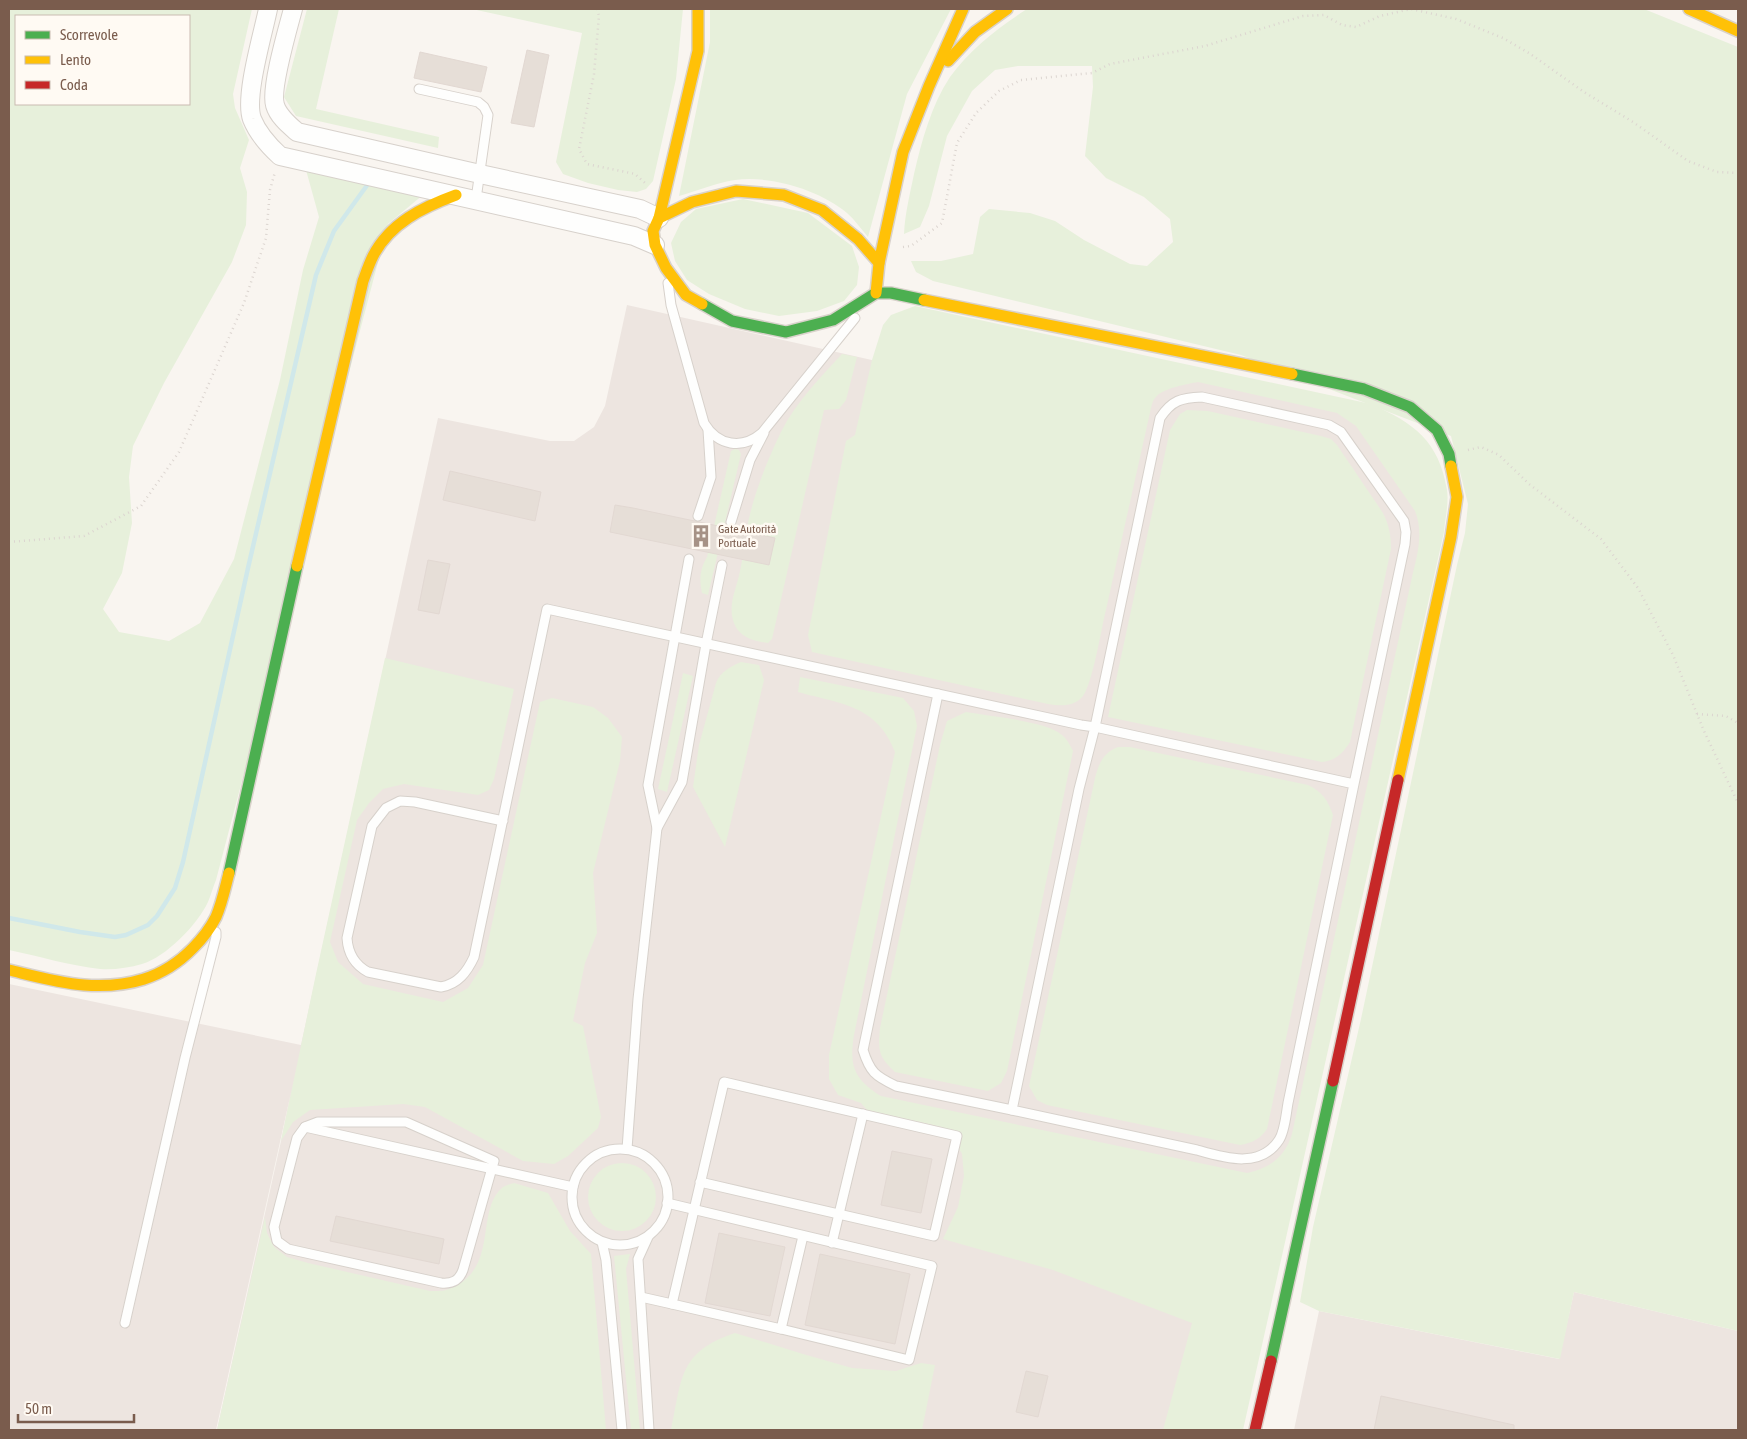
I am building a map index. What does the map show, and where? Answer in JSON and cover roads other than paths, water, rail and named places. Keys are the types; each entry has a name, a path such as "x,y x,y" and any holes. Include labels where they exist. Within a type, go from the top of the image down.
{"main road":[{"path":"698,9 698,52 659,218 653,231 656,245 666,268 686,295 732,321 786,332 833,320 876,293 891,292 1364,389 1410,407 1437,430 1449,454 1457,498 1451,537 1428,636 1311,1185 1255,1430"},
{"path":"876,293 879,263 903,152 929,86 963,9"},
{"path":"929,86 967,39 988,20 1007,9"},
{"path":"1688,9 1738,31"},
{"path":"659,218 692,202 736,191 784,195 822,210 858,238 879,263"},
{"path":"9,970 67,982 96,985 123,983 157,974 182,958 199,943 215,919 224,894 297,564 363,280 374,252 394,228 432,203 456,195"}],"street":[{"path":"268,9 249,98 252,118 262,138 280,156 634,236 656,245"},
{"path":"293,9 274,86 275,105 285,122 297,132 640,209 659,218"}],"lane":[{"path":"419,89 478,102 484,107 488,115 476,199"},
{"path":"666,268 671,305 702,416 708,430 712,477 698,516"},
{"path":"708,430 718,439 730,444 739,444 756,438 876,293"},
{"path":"938,694 863,1050 868,1067 878,1078 896,1086 1197,1150 1221,1157 1247,1160 1260,1157 1280,1139 1405,544 1406,532 1404,521 1341,432 1328,425 1202,397 1187,398 1174,402 1160,418 1095,728 1079,789 1012,1110"},
{"path":"731,522 750,460 766,427"},
{"path":"627,1150 638,999 657,828 648,785 688,559"},
{"path":"657,828 682,782 706,644 722,566"},
{"path":"503,821 415,802 400,801 386,808 372,826 347,938 347,948 358,966 368,972 441,987 450,985 467,972 474,957 503,821 547,609 1354,784"},
{"path":"125,1323 185,1058 216,937 215,919"},
{"path":"672,1304 700,1182 724,1082 958,1136 934,1236 700,1182"},
{"path":"832,1243 863,1114"},
{"path":"318,1122 406,1122 494,1160 461,1276 453,1283 441,1283 288,1249 277,1240 274,1227 297,1138 305,1127 318,1122"},
{"path":"305,1127 573,1187"},
{"path":"610,1150 627,1150 643,1154 656,1165 665,1178 668,1203 667,1211 659,1226 648,1237 633,1244 618,1246 602,1242 590,1236 581,1226 574,1214 573,1187 578,1174 586,1163 610,1150"},
{"path":"641,1297 909,1360 932,1266 668,1203"},
{"path":"782,1329 803,1236"},
{"path":"648,1237 638,1259 649,1430"},
{"path":"602,1242 606,1260 622,1430"}],"waterway":[{"path":"9,918 115,937 126,935 148,925 157,916 175,888 183,862 248,568 316,275 334,231 368,184"}],"place":[{"name":"Gate Autorità Portuale","path":"701,536"}]}
